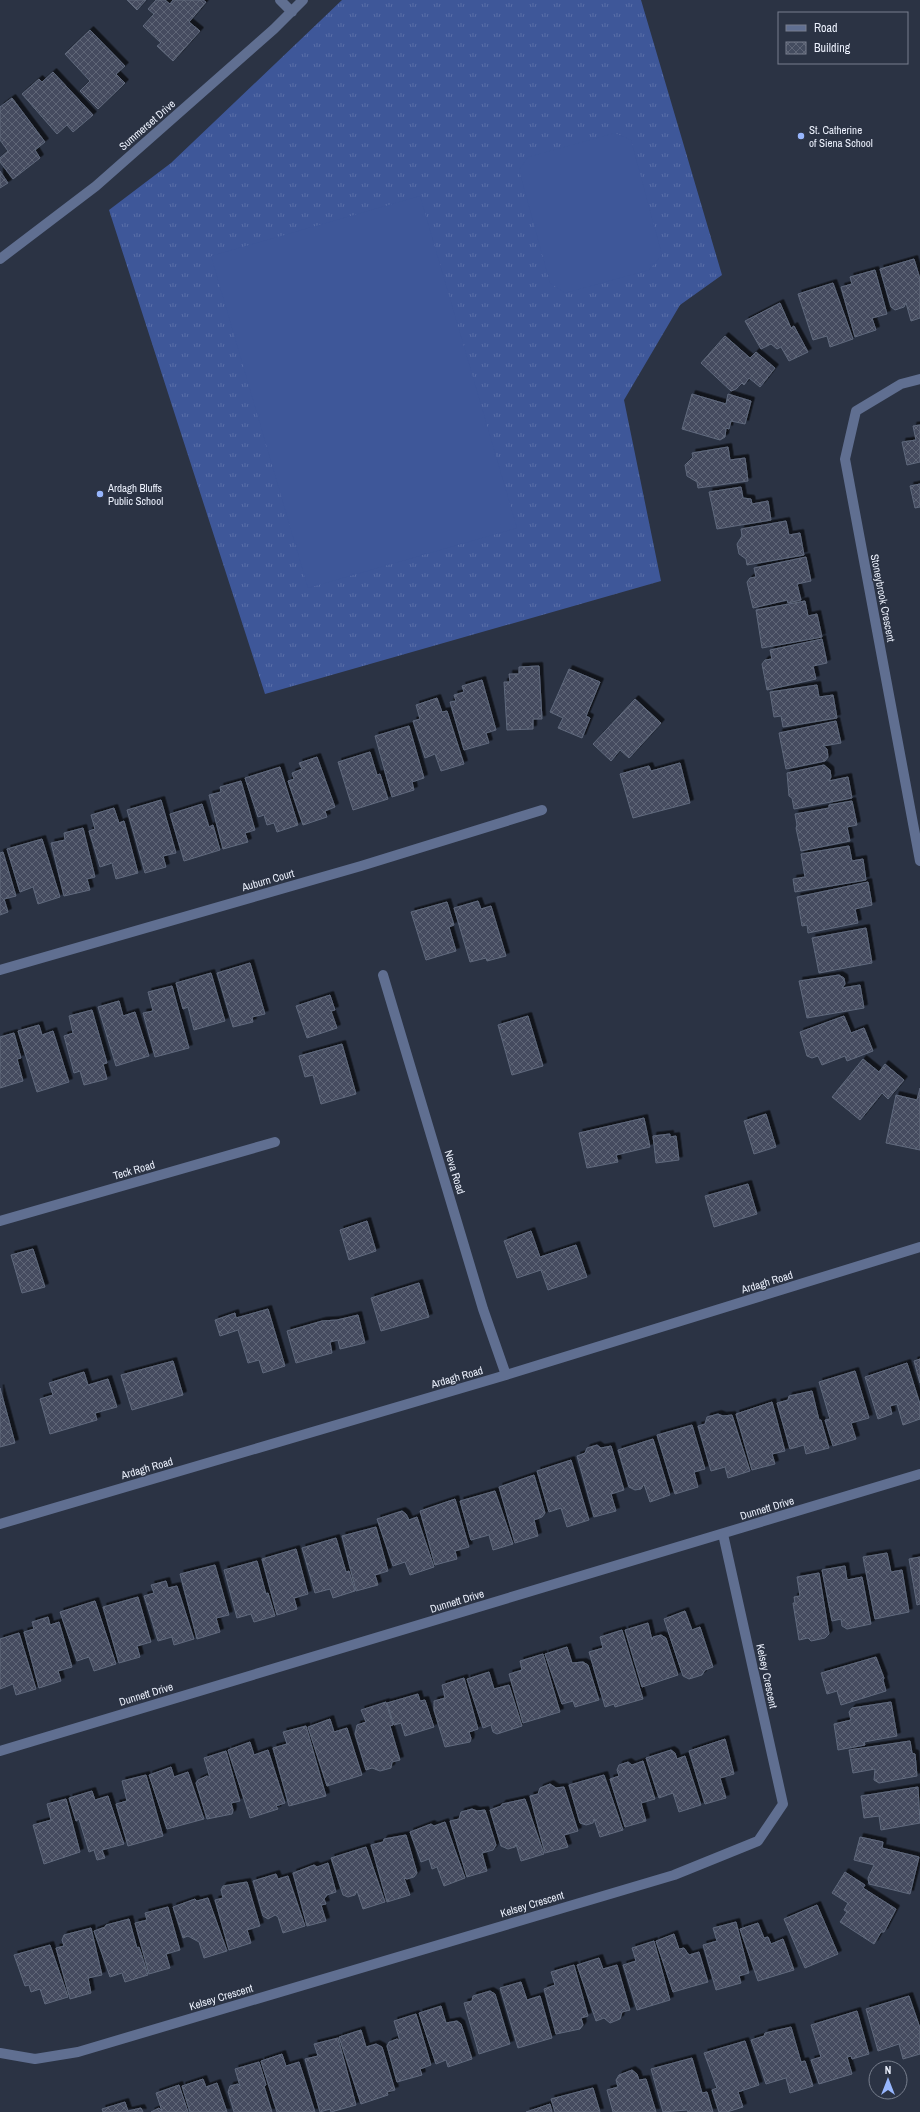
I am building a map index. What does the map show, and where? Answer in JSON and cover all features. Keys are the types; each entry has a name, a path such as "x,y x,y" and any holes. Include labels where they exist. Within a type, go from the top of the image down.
{"street":[{"path":"280,0 292,12"},
{"name":"Summerset Drive","path":"0,259 96,186 292,12 303,0"},
{"name":"Stoneybrook Crescent","path":"920,379 901,384 856,411 845,459 920,861"},
{"name":"Auburn Court","path":"0,970 361,866 542,810"},
{"name":"Neva Road","path":"383,975 483,1309 506,1375"},
{"name":"Teck Road","path":"0,1221 275,1142"},
{"name":"Ardagh Road","path":"0,1524 506,1375 920,1247"},
{"name":"Dunnett Drive","path":"0,1750 920,1474"},
{"name":"Kelsey Crescent","path":"0,2052 35,2059 78,2052 674,1875 758,1841 783,1804 723,1534"}],"green space":[{"path":"342,0 641,0 722,275 680,305 624,400 661,581 265,694 109,210 171,163"},
{"path":"615,133 631,140 662,255 649,270 565,293 550,283 519,170 528,157"},
{"path":"420,196 517,528 308,588 211,256"}],"building":[{"path":"127,0 146,0 137,10"},
{"path":"156,0 165,0 170,4 173,0 203,0 206,2 189,22 200,31 173,61 157,46 161,43 143,26 154,14 148,9"},
{"path":"90,30 125,66 116,74 125,83 98,109 80,91 90,81 65,54"},
{"path":"53,72 93,115 73,132 67,125 57,134 22,94 39,79 42,82"},
{"path":"12,98 45,142 35,150 40,158 13,179 0,162 0,158 8,151 0,140 0,107"},
{"path":"0,171 8,183 0,188"},
{"path":"914,259 920,279 920,318 911,321 906,303 904,307 895,310 891,307 880,269"},
{"path":"875,270 887,314 872,318 876,330 855,337 841,287 852,284 850,277"},
{"path":"833,283 853,339 830,347 827,336 813,340 798,294"},
{"path":"780,303 791,328 794,326 808,352 789,361 781,347 777,349 771,344 761,349 745,321"},
{"path":"725,336 750,358 756,352 775,368 760,387 749,378 744,385 742,383 736,389 731,391 701,363"},
{"path":"692,394 726,404 728,394 751,401 745,424 731,421 729,429 726,428 725,437 720,440 682,429"},
{"path":"920,425 920,462 907,465 902,442 916,440 913,426"},
{"path":"728,447 730,460 745,458 748,481 698,488 697,482 687,476 685,465 693,457 692,453"},
{"path":"920,484 920,507 915,508 910,486"},
{"path":"741,487 743,498 751,499 752,504 768,501 771,520 717,529 709,492"},
{"path":"786,521 789,535 800,533 804,555 747,565 746,559 739,554 737,544 742,536 741,529"},
{"path":"806,557 811,581 797,584 801,600 788,603 787,600 753,608 747,582 750,578 756,577 754,568"},
{"path":"805,601 808,616 817,614 822,637 762,648 756,610"},
{"path":"822,639 827,663 813,666 816,679 767,690 762,664 765,660 772,659 770,650"},
{"path":"539,666 542,719 533,719 533,729 507,730 504,682 510,682 509,674 519,674 519,667"},
{"path":"569,669 600,682 586,716 590,718 582,738 558,728 563,718 550,712"},
{"path":"482,680 496,730 486,733 489,743 464,750 450,702 456,701 454,695 464,692 462,686"},
{"path":"817,685 819,697 833,695 837,718 783,727 781,716 774,717 770,692"},
{"path":"437,698 442,712 447,711 464,764 441,771 435,754 425,758 413,721 420,719 416,705"},
{"path":"635,699 661,723 629,758 620,750 611,761 593,744"},
{"path":"836,721 841,743 823,746 827,749 828,757 825,761 786,769 779,733"},
{"path":"409,726 424,778 412,782 414,790 392,797 375,736"},
{"path":"370,752 377,775 380,774 388,799 353,810 338,762"},
{"path":"317,757 335,807 325,811 327,817 303,825 288,781 294,779 292,773 302,769 299,763"},
{"path":"680,763 690,803 633,818 620,774 649,766 651,771"},
{"path":"824,765 830,770 831,777 829,781 848,777 852,798 794,809 792,798 789,796 787,773"},
{"path":"280,767 298,825 277,832 274,823 267,825 264,815 258,817 245,778"},
{"path":"241,781 255,830 245,833 248,842 223,849 209,795 221,792 220,787"},
{"path":"161,800 176,853 163,856 166,867 145,873 127,810"},
{"path":"852,801 857,825 847,827 850,841 801,851 796,828 797,825 795,814 829,808 829,805"},
{"path":"202,804 209,827 213,825 220,850 184,861 170,814"},
{"path":"114,808 119,823 124,821 138,873 116,879 112,863 100,867 89,831 95,829 91,815"},
{"path":"83,828 95,877 87,879 90,890 64,896 51,843 65,840 64,833"},
{"path":"42,839 60,897 38,904 33,887 20,892 7,849"},
{"path":"849,846 852,861 863,859 866,880 795,892 793,879 805,877 801,854"},
{"path":"3,852 16,896 4,899 8,912 0,915 0,853"},
{"path":"868,882 872,905 855,909 858,923 808,933 807,925 802,926 797,897"},
{"path":"478,901 481,909 491,906 506,956 487,961 486,958 470,962 454,908"},
{"path":"447,902 454,925 449,927 456,951 426,960 411,912"},
{"path":"866,928 872,963 819,973 812,938"},
{"path":"250,963 265,1014 252,1017 253,1022 233,1027 217,973"},
{"path":"211,973 225,1021 194,1030 188,1007 183,1009 176,983"},
{"path":"839,975 844,978 845,984 842,988 860,985 864,1008 807,1018 799,981"},
{"path":"172,986 189,1048 155,1057 143,1013 153,1011 148,992"},
{"path":"330,995 335,1010 331,1011 337,1028 307,1038 296,1006"},
{"path":"119,1001 123,1016 135,1012 149,1056 116,1066 98,1007"},
{"path":"92,1010 107,1063 103,1064 107,1079 84,1085 80,1071 74,1073 64,1036 73,1033 69,1016"},
{"path":"528,1016 543,1066 512,1075 498,1025"},
{"path":"844,1016 851,1033 864,1028 873,1051 847,1061 845,1056 822,1065 818,1056 812,1058 807,1056 800,1032"},
{"path":"39,1025 42,1035 53,1031 69,1082 37,1092 18,1031"},
{"path":"14,1033 21,1058 17,1059 23,1081 0,1088 0,1037"},
{"path":"342,1044 356,1094 321,1104 313,1075 305,1077 299,1056"},
{"path":"863,1059 879,1072 885,1064 904,1080 888,1099 882,1093 860,1120 832,1097"},
{"path":"920,1088 920,1150 886,1143 896,1095 917,1100"},
{"path":"766,1114 776,1147 754,1154 744,1121"},
{"path":"644,1118 650,1147 616,1155 618,1162 587,1168 579,1133"},
{"path":"670,1134 670,1137 676,1136 679,1160 656,1163 653,1136"},
{"path":"748,1184 757,1214 714,1227 705,1196"},
{"path":"367,1221 376,1251 349,1260 340,1230"},
{"path":"531,1231 540,1257 576,1245 587,1277 548,1290 541,1270 517,1278 504,1241"},
{"path":"33,1249 45,1287 22,1293 11,1255"},
{"path":"419,1283 429,1317 381,1331 371,1298"},
{"path":"268,1309 285,1366 263,1373 259,1360 248,1363 238,1330 220,1336 215,1320 235,1313 236,1318"},
{"path":"358,1315 365,1343 340,1349 338,1340 330,1342 332,1353 296,1363 287,1331 322,1321 337,1320"},
{"path":"920,1359 920,1383 914,1361"},
{"path":"173,1361 183,1395 132,1410 121,1375"},
{"path":"907,1363 920,1404 920,1419 903,1425 897,1404 890,1406 892,1414 878,1419 865,1377"},
{"path":"855,1371 869,1418 851,1423 856,1439 833,1446 825,1420 830,1419 819,1382"},
{"path":"84,1372 88,1385 108,1379 117,1407 95,1413 97,1420 50,1434 40,1399 53,1395 49,1383"},
{"path":"0,1388 15,1443 0,1447"},
{"path":"812,1391 819,1420 821,1420 829,1448 806,1454 804,1445 790,1449 777,1403 788,1400 789,1396"},
{"path":"772,1402 785,1451 772,1454 775,1464 752,1470 736,1414"},
{"path":"718,1414 723,1416 732,1415 750,1471 728,1478 725,1467 711,1471 698,1426 705,1424 707,1417"},
{"path":"692,1425 705,1469 694,1472 698,1487 675,1494 657,1435"},
{"path":"653,1439 670,1495 650,1502 644,1484 641,1489 635,1490 629,1487 618,1450"},
{"path":"597,1445 601,1448 611,1446 624,1490 611,1494 616,1511 594,1517 577,1456 585,1453 587,1448"},
{"path":"571,1460 589,1520 567,1527 561,1508 549,1512 537,1471"},
{"path":"534,1475 545,1513 542,1517 534,1520 538,1536 515,1543 499,1487"},
{"path":"495,1491 513,1544 493,1550 489,1535 471,1540 460,1501"},
{"path":"455,1499 469,1547 455,1551 457,1559 435,1565 420,1511"},
{"path":"402,1511 406,1514 409,1520 417,1517 434,1567 410,1575 405,1562 393,1566 377,1519"},
{"path":"376,1527 388,1571 375,1575 378,1585 356,1591 342,1536"},
{"path":"336,1538 346,1572 349,1571 355,1591 333,1598 330,1589 315,1593 302,1548"},
{"path":"296,1549 308,1594 294,1598 297,1609 277,1615 262,1559"},
{"path":"887,1553 891,1572 902,1570 909,1612 875,1619 863,1557"},
{"path":"920,1557 920,1604 917,1605 909,1559"},
{"path":"257,1561 266,1594 268,1593 275,1616 254,1622 251,1614 237,1618 224,1570"},
{"path":"215,1565 229,1615 216,1618 220,1632 197,1639 180,1574"},
{"path":"845,1566 847,1580 862,1577 871,1624 847,1629 842,1626 841,1619 832,1621 822,1570"},
{"path":"819,1573 829,1634 825,1638 811,1641 808,1638 799,1640 793,1603 795,1603 794,1597 800,1596 797,1577"},
{"path":"166,1581 168,1588 177,1586 194,1639 174,1645 172,1637 158,1641 144,1596 154,1593 151,1585"},
{"path":"138,1597 151,1642 137,1646 140,1657 119,1663 103,1607"},
{"path":"95,1601 116,1664 94,1671 89,1657 77,1661 60,1612"},
{"path":"685,1611 692,1630 700,1627 713,1667 705,1670 702,1675 689,1679 683,1676 664,1619"},
{"path":"48,1617 50,1625 59,1622 72,1667 58,1671 61,1681 39,1688 24,1632 34,1629 32,1622"},
{"path":"648,1623 652,1640 653,1637 661,1635 666,1638 678,1675 642,1687 625,1630"},
{"path":"622,1630 643,1699 615,1707 614,1704 605,1707 589,1652 603,1648 600,1637"},
{"path":"19,1633 36,1689 16,1695 13,1684 0,1689 0,1639"},
{"path":"567,1647 572,1663 583,1662 588,1665 599,1700 575,1707 573,1701 562,1704 545,1654"},
{"path":"543,1654 560,1712 523,1723 509,1674 522,1670 520,1661"},
{"path":"876,1657 884,1678 883,1680 886,1691 841,1705 837,1691 827,1694 821,1673"},
{"path":"489,1672 494,1689 509,1685 522,1726 497,1734 493,1732 491,1725 483,1728 467,1679"},
{"path":"464,1678 478,1729 469,1732 471,1738 470,1742 445,1747 434,1710 434,1701 445,1698 442,1685"},
{"path":"418,1694 420,1701 425,1700 434,1727 405,1736 401,1723 394,1725 387,1703"},
{"path":"386,1702 393,1725 390,1726 400,1760 392,1762 391,1768 380,1771 372,1768 366,1770 355,1734 357,1725 366,1722 361,1710"},
{"path":"891,1702 897,1736 864,1742 865,1745 838,1750 834,1724 851,1720 849,1712 852,1708"},
{"path":"330,1719 334,1732 347,1728 362,1775 327,1786 308,1727"},
{"path":"306,1726 326,1796 289,1806 273,1748 287,1744 283,1732"},
{"path":"725,1739 734,1774 720,1778 726,1798 705,1804 689,1751"},
{"path":"910,1741 912,1753 915,1754 917,1776 879,1783 874,1780 875,1769 853,1773 849,1750"},
{"path":"250,1742 254,1755 268,1750 285,1803 276,1806 278,1809 250,1818 228,1750"},
{"path":"671,1750 675,1753 677,1759 685,1756 701,1805 679,1812 673,1793 659,1798 646,1758"},
{"path":"226,1751 240,1801 231,1803 233,1810 232,1814 207,1819 196,1783 198,1780 207,1776 210,1778 204,1758"},
{"path":"643,1761 655,1799 641,1803 646,1821 625,1827 610,1779 619,1776 617,1770 619,1765 628,1762 632,1765"},
{"path":"171,1767 174,1777 188,1772 204,1819 167,1829 149,1775"},
{"path":"146,1775 163,1836 128,1846 116,1804 127,1801 122,1781"},
{"path":"604,1775 623,1830 600,1837 594,1819 593,1823 586,1825 580,1823 569,1785"},
{"path":"550,1784 556,1788 564,1787 578,1831 564,1835 568,1847 545,1853 530,1796 538,1794 540,1788"},
{"path":"918,1787 920,1823 881,1830 879,1816 864,1818 861,1796"},
{"path":"92,1791 95,1800 108,1796 124,1844 102,1850 105,1858 97,1860 94,1850 89,1852 79,1819 76,1821 69,1798"},
{"path":"66,1799 80,1852 44,1864 33,1825 51,1820 47,1804"},
{"path":"525,1799 544,1854 521,1861 516,1844 515,1847 508,1849 501,1846 490,1810 501,1806 502,1804"},
{"path":"472,1809 477,1811 485,1810 496,1845 493,1850 482,1853 487,1871 467,1877 450,1821 459,1819 461,1812"},
{"path":"445,1822 465,1878 444,1886 437,1867 432,1869 429,1859 421,1862 410,1832 431,1824 434,1826"},
{"path":"406,1835 417,1873 414,1877 407,1879 404,1878 410,1895 387,1902 371,1845 383,1842 384,1839"},
{"path":"860,1837 883,1842 882,1848 919,1857 910,1894 869,1884 868,1878 874,1865 854,1860"},
{"path":"366,1847 385,1902 363,1909 357,1891 355,1895 348,1897 343,1895 331,1858"},
{"path":"328,1863 336,1892 327,1895 324,1899 326,1904 321,1905 326,1921 307,1926 293,1873 314,1865 317,1867"},
{"path":"845,1872 865,1885 863,1888 896,1909 884,1932 881,1932 874,1944 840,1922 847,1912 844,1910 848,1903 832,1893"},
{"path":"276,1874 278,1879 288,1876 305,1926 283,1933 278,1917 275,1915 268,1919 263,1916 253,1881"},
{"path":"247,1882 260,1926 247,1930 251,1943 229,1950 215,1900 223,1898 221,1890 223,1886"},
{"path":"208,1898 227,1951 204,1958 199,1942 188,1936 183,1938 173,1907 195,1899 197,1901"},
{"path":"817,1905 838,1954 805,1968 784,1919"},
{"path":"168,1907 180,1950 166,1954 170,1968 149,1974 135,1923 147,1920 145,1913"},
{"path":"129,1919 137,1948 139,1947 148,1975 125,1982 122,1973 110,1977 94,1931 105,1927 106,1925"},
{"path":"736,1922 749,1973 739,1976 741,1983 716,1990 703,1945 717,1941 713,1928"},
{"path":"758,1923 764,1938 768,1937 771,1944 783,1939 794,1970 758,1981 740,1929"},
{"path":"91,1928 102,1975 88,1978 91,1993 70,1999 56,1948 64,1946 62,1940 64,1935"},
{"path":"674,1934 679,1949 684,1948 689,1955 699,1952 708,1982 673,1992 656,1941"},
{"path":"654,1941 670,2000 637,2010 623,1965 636,1961 632,1948"},
{"path":"50,1945 68,1997 45,2004 40,1989 31,1992 29,1985 25,1986 14,1955"},
{"path":"599,1958 603,1969 617,1965 630,2010 622,2012 620,2019 610,2023 604,2018 596,2021 577,1965"},
{"path":"574,1965 588,2016 581,2018 583,2025 580,2029 556,2034 544,1989 555,1985 551,1972"},
{"path":"521,1982 527,2000 540,1996 552,2038 518,2048 500,1988"},
{"path":"490,1991 495,1994 510,2044 479,2054 464,2003 472,2001 473,1996"},
{"path":"909,1996 920,2028 920,2054 903,2059 899,2044 878,2051 866,2009"},
{"path":"441,2006 446,2023 457,2021 461,2024 472,2059 448,2067 446,2060 436,2064 419,2013"},
{"path":"857,2011 869,2054 852,2059 851,2056 847,2057 852,2074 819,2084 811,2060 821,2057 811,2025"},
{"path":"416,2014 431,2065 420,2069 422,2075 397,2082 387,2046 389,2042 397,2039 400,2041 394,2021"},
{"path":"791,2027 801,2062 805,2061 813,2086 790,2093 786,2078 766,2084 751,2040 764,2036 765,2033"},
{"path":"361,2030 366,2047 376,2044 382,2047 395,2090 387,2092 388,2095 361,2104 339,2037"},
{"path":"338,2038 356,2105 331,2112 330,2109 320,2112 305,2059 318,2056 314,2044"},
{"path":"745,2041 759,2085 738,2092 743,2107 727,2112 719,2112 712,2090 717,2088 704,2053"},
{"path":"282,2054 286,2066 299,2062 315,2112 277,2112 261,2061"},
{"path":"692,2058 702,2093 707,2092 713,2112 688,2112 687,2110 663,2112 651,2069"},
{"path":"259,2062 266,2085 264,2086 272,2112 234,2112 228,2092 230,2086 238,2084 240,2086 235,2069"},
{"path":"632,2070 637,2074 639,2080 646,2079 656,2112 613,2112 607,2090 618,2087 616,2080 619,2075"},
{"path":"203,2079 206,2087 217,2083 227,2112 190,2112 182,2086"},
{"path":"179,2085 188,2112 151,2112 159,2108 162,2111 156,2093"},
{"path":"593,2088 600,2112 555,2112 551,2099"},
{"path":"125,2102 128,2111 141,2108 143,2112 103,2112 102,2109"},
{"path":"550,2104 552,2112 526,2112"}],"place":[{"name":"St. Catherine of Siena School","path":"801,136"},
{"name":"Ardagh Bluffs Public School","path":"100,494"}]}
